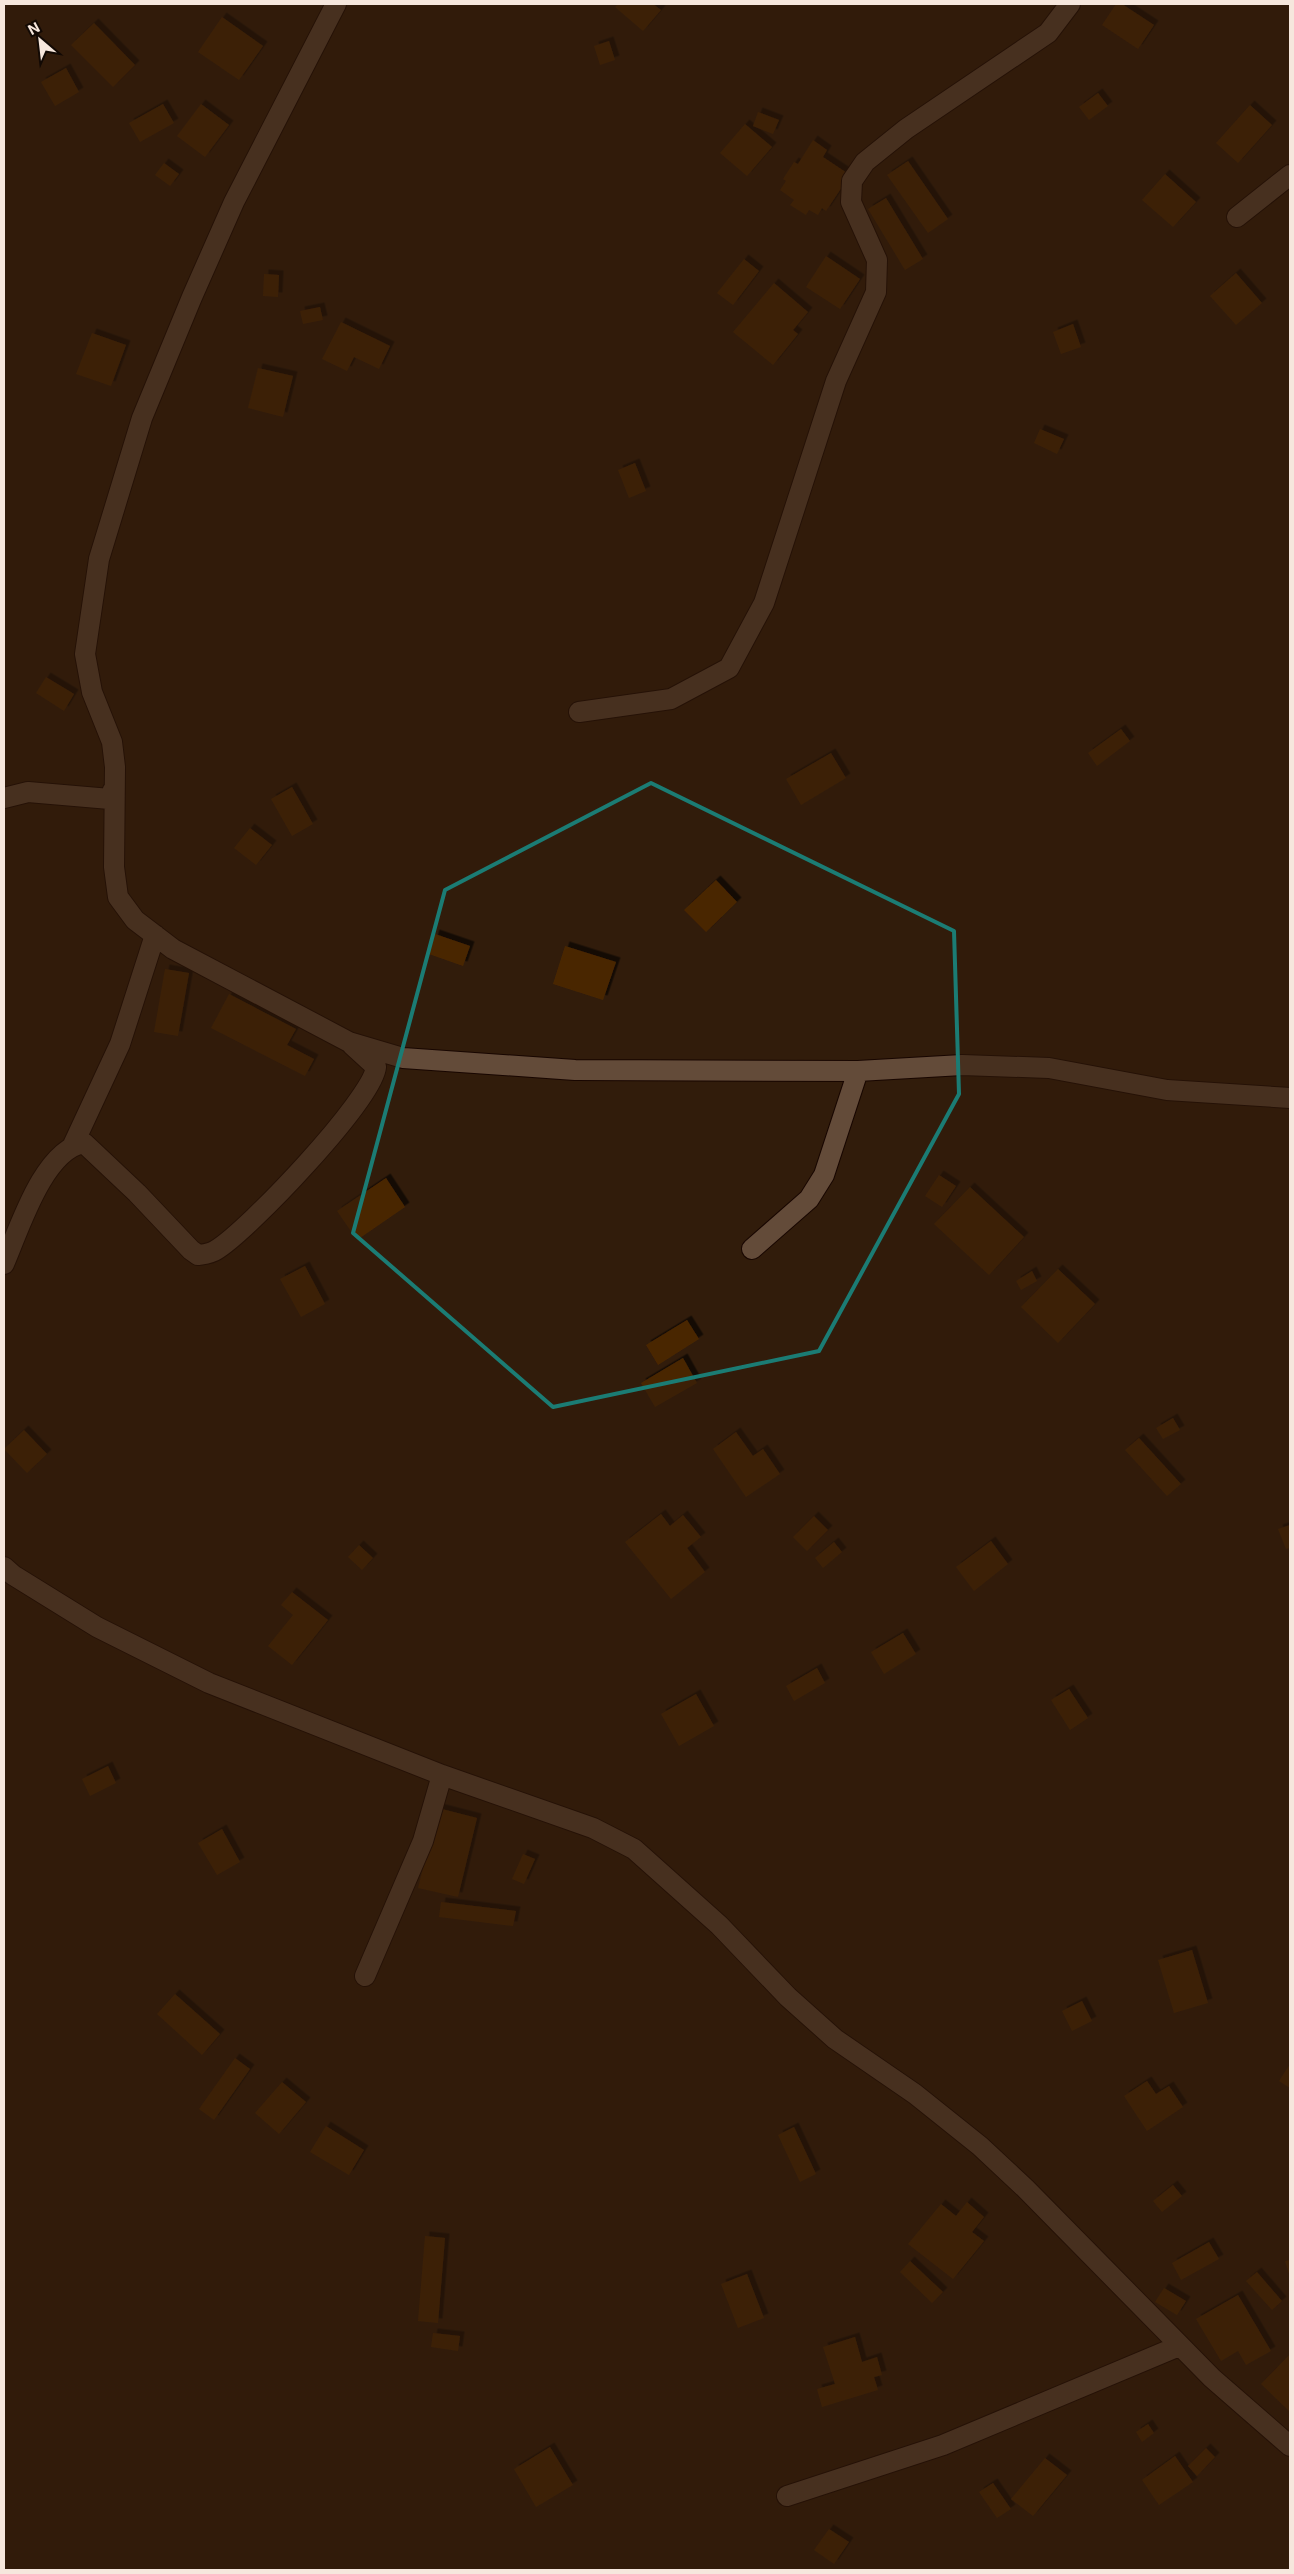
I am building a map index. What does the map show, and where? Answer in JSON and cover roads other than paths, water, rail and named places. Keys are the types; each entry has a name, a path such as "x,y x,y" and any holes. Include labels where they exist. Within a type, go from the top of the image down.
{"street":[{"path":"336,4 234,202 219,236 142,418 99,559 85,654 92,692 112,742 115,768 113,790 114,867 118,897 135,920 173,949 349,1042 403,1058 575,1070 858,1071 962,1065 1049,1068 1167,1090 1290,1098"},
{"path":"579,712 670,699 729,668 764,603 836,382 876,292 877,260 851,202 852,181 865,162 906,128 1048,33 1070,4"},
{"path":"1237,217 1290,175"},
{"path":"4,798 28,792 110,798 113,790"},
{"path":"4,1264 42,1180 55,1160 73,1145 120,1044 155,935"},
{"path":"73,1145 84,1144 94,1150 191,1250 198,1255 208,1254 252,1222 288,1184 360,1100 375,1076 376,1067 349,1042"},
{"path":"752,1249 809,1199 824,1175 858,1071"},
{"path":"4,1566 13,1575 97,1627 209,1683 442,1775 593,1828 634,1849 719,1925 788,1997 834,2039 915,2094 980,2146 1026,2188 1212,2378 1290,2446"},
{"path":"365,1976 424,1840 442,1775"},
{"path":"787,2496 943,2445 1179,2346"}]}
